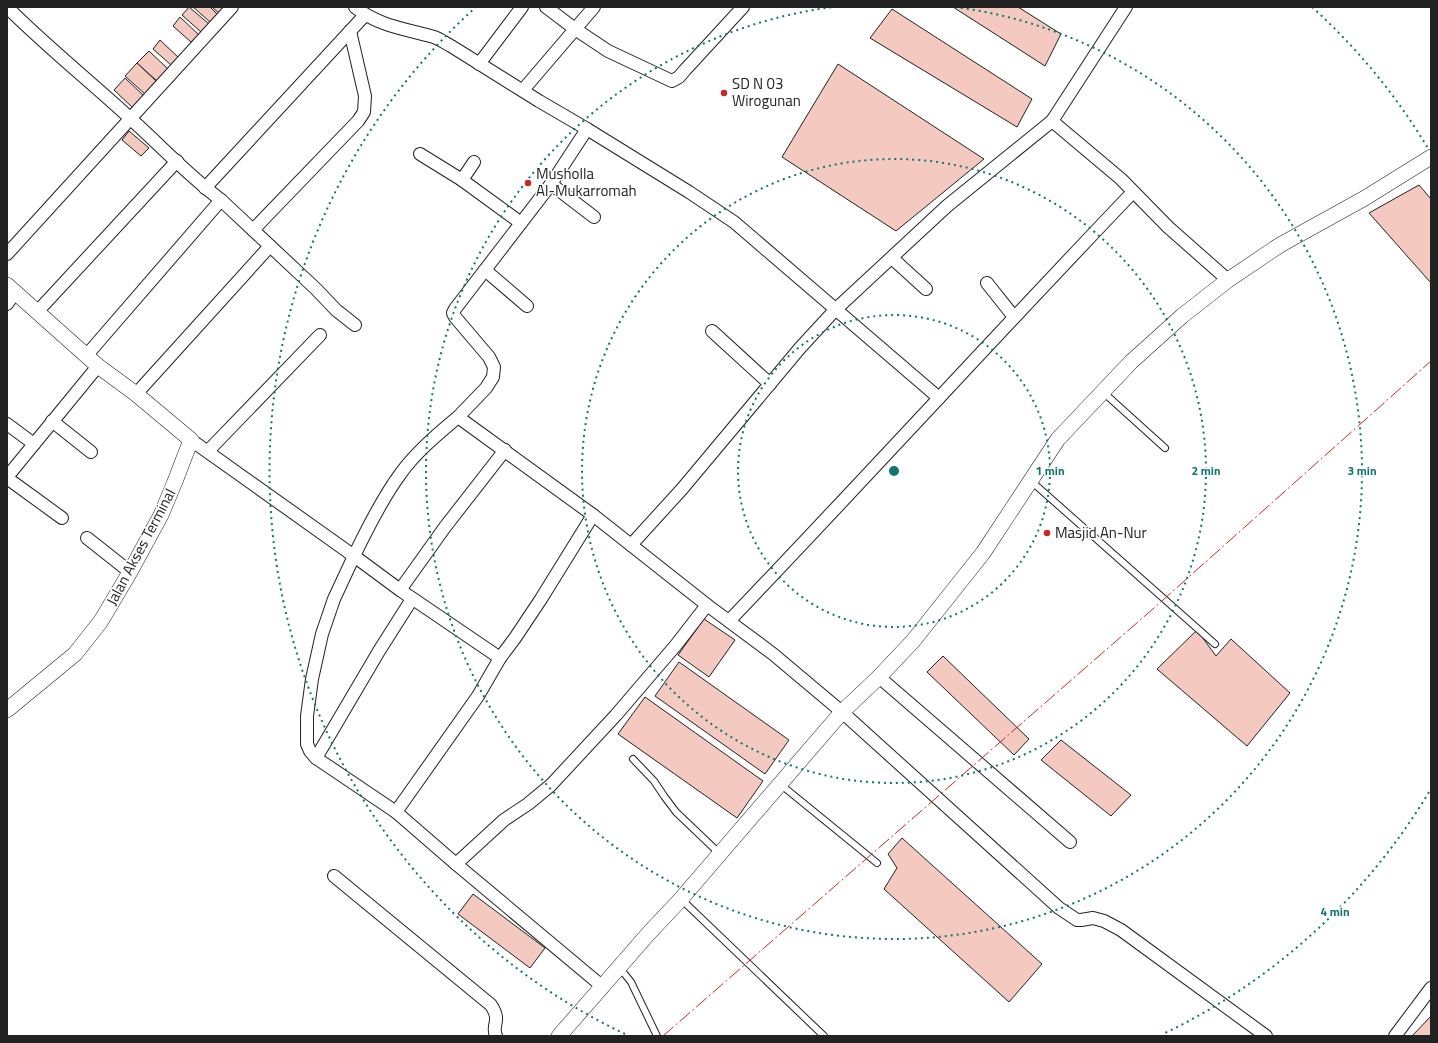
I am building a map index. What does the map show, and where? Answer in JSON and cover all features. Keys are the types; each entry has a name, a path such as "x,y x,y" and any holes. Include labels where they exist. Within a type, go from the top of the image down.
{"street":[{"path":"7,254 232,7"},
{"path":"355,7 365,15 399,28 435,38 451,46 689,192 734,222 834,310 939,398"},
{"path":"479,64 522,7"},
{"path":"546,7 608,51 672,81 679,77 743,7"},
{"path":"523,90 594,7"},
{"path":"631,545 682,489 834,310 947,206 1052,120 1126,7"},
{"path":"12,9 39,38 131,119 205,188 221,200 316,289 336,310 355,325"},
{"path":"205,188 365,15"},
{"path":"253,230 358,121 364,112 365,96 350,32"},
{"path":"1052,120 1133,192 1168,227 1228,280"},
{"path":"587,129 551,184 522,223 459,301 453,313 489,357 494,366 493,377 486,388 458,417 421,450 401,472 350,553 322,634 312,679 307,716 306,744 316,758 396,812 603,987"},
{"path":"420,154 462,180 522,223"},
{"path":"559,1036 681,899 842,712 879,677 913,641 983,553 1058,439 1102,391 1131,362 1182,316 1228,280 1280,245 1365,198 1431,157"},
{"path":"37,312 177,161"},
{"path":"462,180 474,162"},
{"path":"551,184 594,217"},
{"path":"729,621 1133,192"},
{"path":"86,356 221,200"},
{"path":"136,394 270,246"},
{"path":"892,258 926,289"},
{"path":"485,270 527,306"},
{"path":"987,283 1014,317"},
{"path":"10,294 37,312 98,366 136,394 191,440 412,599 500,658"},
{"path":"712,331 770,384"},
{"path":"208,452 320,335"},
{"path":"62,518 7,477 98,366"},
{"path":"458,417 506,450 593,515 772,654 842,712 1059,908 1077,920 1093,918 1104,920 1121,930 1266,1036"},
{"path":"52,421 91,452"},
{"path":"7,424 34,444"},
{"name":"Jalan Akses Terminal","path":"7,710 75,654 101,621 161,515 191,440"},
{"path":"400,590 445,527 506,450"},
{"path":"396,812 478,696 500,658 516,638 593,515"},
{"path":"87,538 130,572"},
{"path":"316,758 379,651 412,599"},
{"path":"456,864 504,820 528,804 551,785 616,715 676,645 707,605"},
{"path":"879,677 1070,842"},
{"path":"334,876 491,1005 496,1013 497,1021 494,1032 496,1036"},
{"path":"1395,1036 1431,988"}],"lane":[{"path":"1102,391 1165,448"},
{"path":"1030,480 1215,644"},
{"path":"633,759 654,781 676,812 720,854"},
{"path":"780,784 877,863"},
{"path":"681,899 824,1036"},
{"path":"620,967 630,982 657,1036"}],"building":[{"path":"189,7 209,24 201,32 182,15"},
{"path":"193,7 210,7 218,15 210,22"},
{"path":"212,7 226,7 220,14"},
{"path":"953,7 1018,7 1061,34 1045,66"},
{"path":"892,9 1032,99 1017,127 870,38"},
{"path":"180,17 199,35 191,42 173,26"},
{"path":"160,40 179,58 171,65 153,49"},
{"path":"149,51 168,69 157,81 137,63"},
{"path":"137,63 156,81 145,94 125,76"},
{"path":"838,64 984,159 896,231 782,157"},
{"path":"125,78 144,96 133,108 114,90"},
{"path":"129,131 149,148 141,156 122,140"},
{"path":"1419,185 1431,199 1431,283 1369,213"},
{"path":"704,619 735,640 709,677 678,655"},
{"path":"1197,630 1216,656 1231,639 1290,693 1247,746 1157,669"},
{"path":"943,656 1029,739 1014,755 927,672"},
{"path":"679,662 789,740 765,774 655,696"},
{"path":"645,697 763,781 737,818 618,734"},
{"path":"1061,740 1131,795 1111,816 1041,760"},
{"path":"902,838 1042,964 1009,1002 884,889 897,868 888,854"},
{"path":"473,894 545,948 530,968 458,914"},
{"path":"1431,1016 1431,1036 1412,1036"}],"power":[{"path":"663,1036 1154,608 1431,361"}],"place":[{"name":"SD N 03 Wirogunan","path":"724,93"},
{"name":"Musholla Al-Mukarromah","path":"528,183"},
{"name":"Masjid An-Nur","path":"1047,533"}]}
